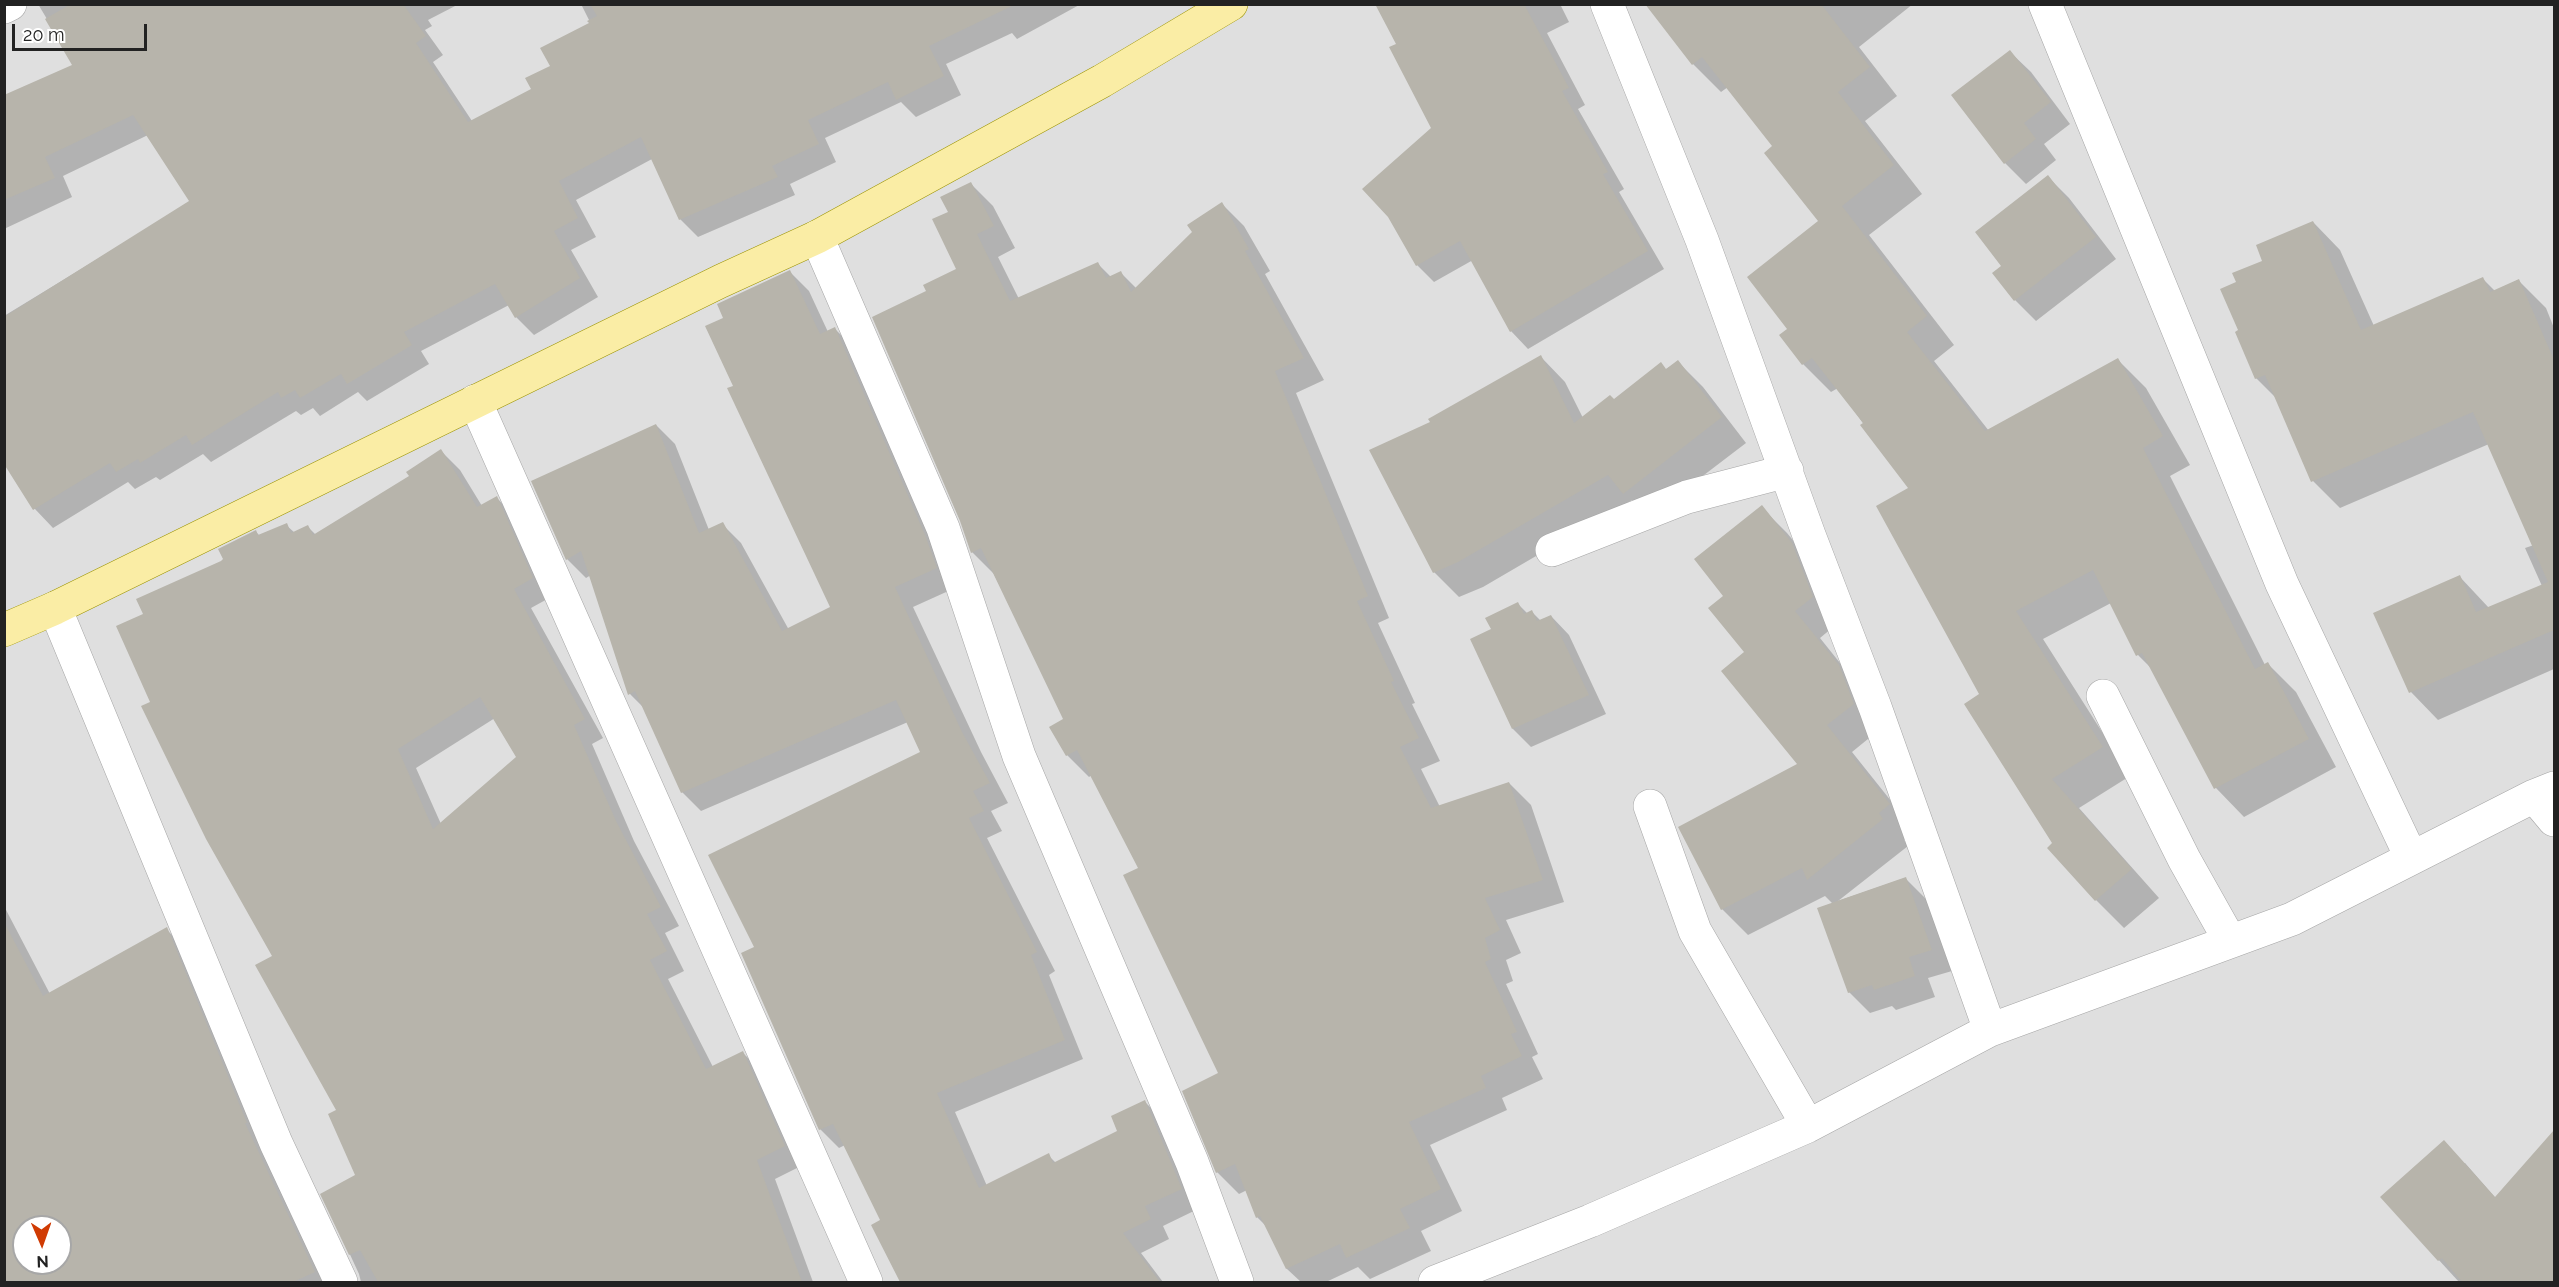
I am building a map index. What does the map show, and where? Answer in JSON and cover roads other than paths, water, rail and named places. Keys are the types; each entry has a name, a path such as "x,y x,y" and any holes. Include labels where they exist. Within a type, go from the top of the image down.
{"main road":[{"path":"4,630 55,608 721,281 818,237 1102,81 1230,4"}],"street":[{"path":"4,7 10,4"},
{"path":"1607,4 1702,240 1875,707 1990,1030"},
{"path":"2045,4 2282,584 2411,857"},
{"path":"818,237 943,528 1019,756 1192,1162 1237,1282"},
{"path":"475,401 866,1282"},
{"path":"1552,550 1687,497 1787,471"},
{"path":"55,608 276,1143 341,1282"},
{"path":"2103,696 2184,859 2230,941"},
{"path":"1435,1282 1590,1221 1808,1126 1990,1030 2292,919 2411,857 2548,802"},
{"path":"1650,806 1695,931 1808,1126"}]}
